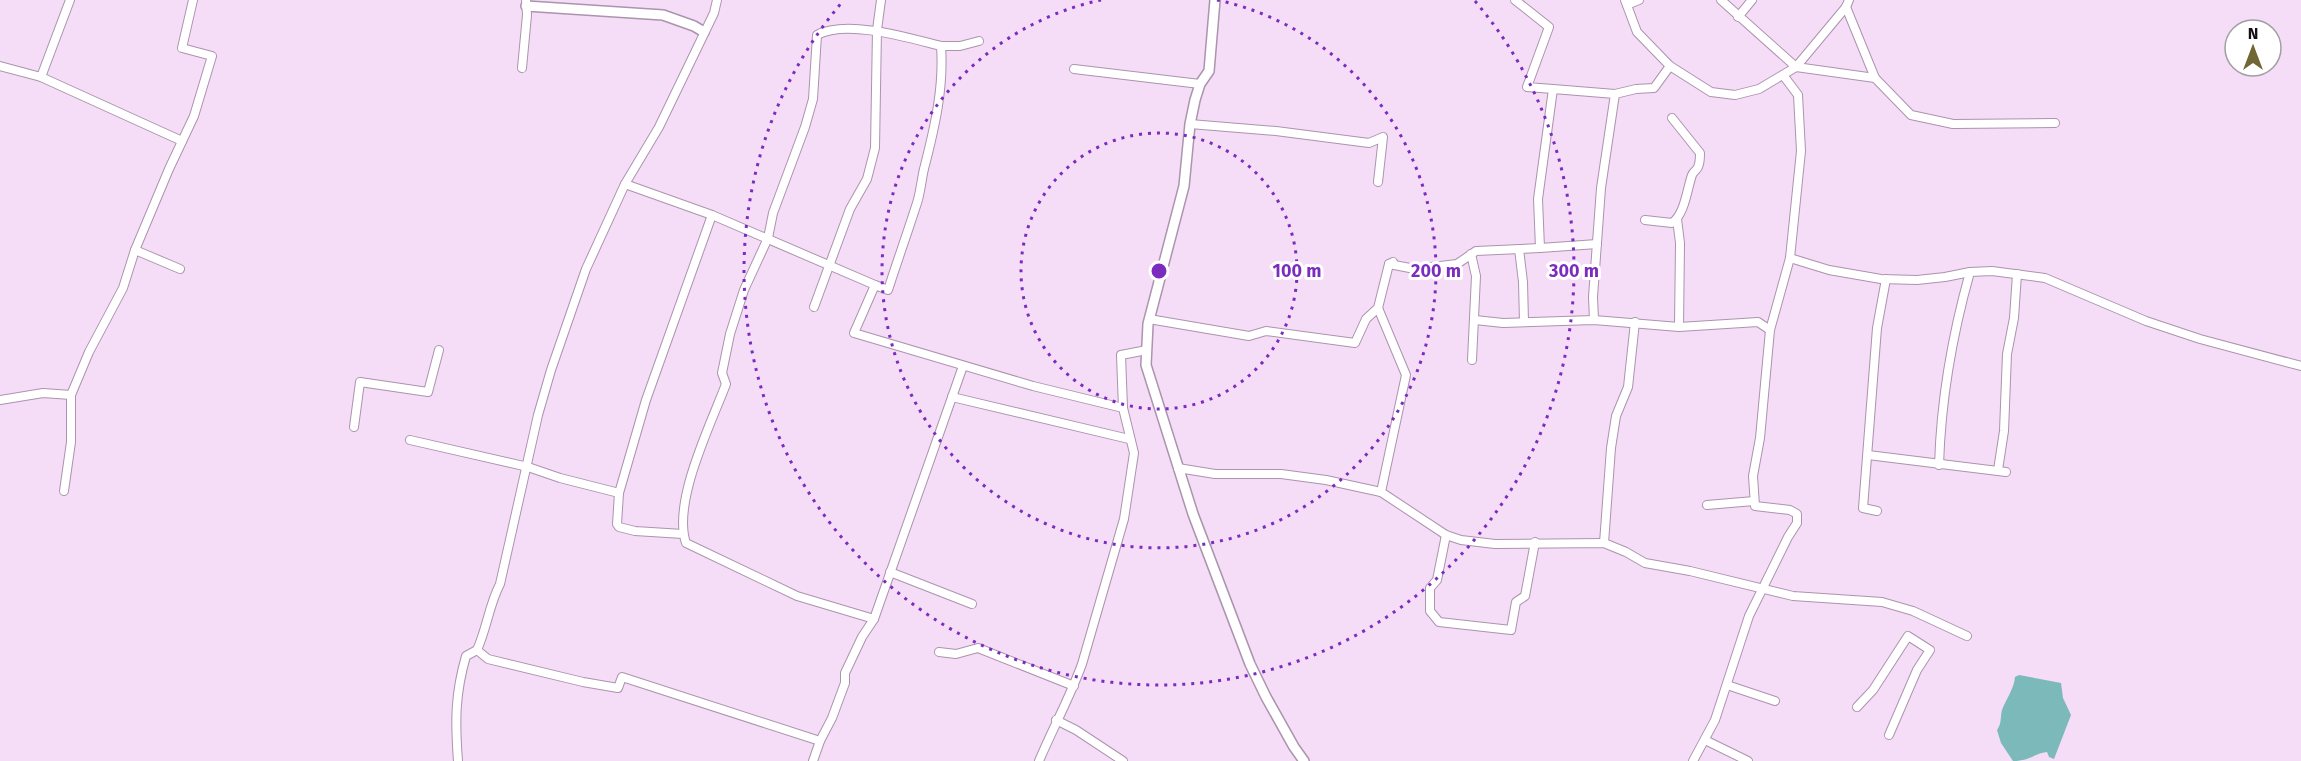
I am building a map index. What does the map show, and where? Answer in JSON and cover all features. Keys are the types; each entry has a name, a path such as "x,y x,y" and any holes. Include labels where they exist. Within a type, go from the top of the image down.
{"street":[{"path":"41,77 70,0"},
{"path":"64,491 71,442 71,395 89,352 123,288 135,250 194,116 212,56 182,48 193,0"},
{"path":"458,761 455,719 460,679 466,656 477,650 486,630 493,598 500,584 538,416 551,370 586,269 625,184 659,127 714,13 717,0"},
{"path":"814,308 850,209 867,179 875,148 877,30 881,0"},
{"path":"1215,0 1209,71 1200,84 1190,124 1184,186 1149,319 1146,365 1193,514 1250,664 1266,698 1304,761"},
{"path":"1515,0 1549,27 1527,87 1615,94 1654,88 1670,66"},
{"path":"1639,0 1626,3 1637,32 1670,66 1711,92 1735,95 1759,89 1796,67 1848,4"},
{"path":"1721,0 1796,67 1875,78"},
{"path":"1738,17 1752,0"},
{"path":"522,68 526,3 663,15 704,32"},
{"path":"1848,4 1875,78 1911,115 1953,124 2055,123"},
{"path":"874,619 797,596 686,543 683,534 684,508 699,453 726,384 722,373 730,334 744,290 768,238 773,213 794,161 813,99 818,35 825,31 877,30 940,46 960,46 979,41"},
{"path":"625,184 768,238 888,290 906,230 917,204 934,131 939,105 942,61 940,46"},
{"path":"0,66 41,77 182,141"},
{"path":"1074,69 1200,84"},
{"path":"1693,761 1715,720 1749,616 1797,523 1797,514 1790,510 1755,506 1753,476 1760,438 1770,330 1790,258 1801,151 1798,95 1783,75"},
{"path":"1540,248 1538,199 1553,89"},
{"path":"1594,320 1593,297 1597,244 1607,138 1615,94"},
{"path":"1645,220 1672,223 1677,219 1692,183 1692,174 1698,168 1700,153 1672,118"},
{"path":"1190,124 1276,131 1369,143 1383,137 1378,182"},
{"path":"683,534 635,531 619,527 617,524 619,493 646,400 712,216"},
{"path":"1677,219 1680,243 1679,327"},
{"path":"1149,319 1249,336 1266,331 1355,343 1366,320 1378,308 1392,262 1415,269 1457,264 1476,251 1597,244"},
{"path":"1519,249 1524,322"},
{"path":"135,250 180,268"},
{"path":"1471,254 1476,276 1472,360"},
{"path":"1790,258 1828,270 1886,279 1917,280 1992,271 2046,278 2146,321 2199,339 2301,366"},
{"path":"1939,465 1946,374 1958,314 1970,272"},
{"path":"1868,455 2002,471 2007,354 2014,318 2017,274"},
{"path":"1877,511 1863,508 1877,328 1886,279"},
{"path":"874,285 854,333 1033,386 1123,408"},
{"path":"1378,308 1406,375 1381,492"},
{"path":"1475,320 1524,322 1594,320 1679,327 1758,322 1770,330"},
{"path":"1604,543 1611,448 1616,416 1628,387 1635,322"},
{"path":"354,427 360,382 428,392 439,350"},
{"path":"1039,761 1056,720 1074,686 1124,519 1134,453 1123,408 1121,355 1147,350"},
{"path":"813,761 842,692 845,673 862,637 874,619 963,366"},
{"path":"0,400 43,393 71,395"},
{"path":"952,397 1130,439"},
{"path":"410,440 528,466 560,478 619,493"},
{"path":"1178,468 1215,474 1281,474 1326,480 1381,492 1446,535 1461,540 1496,544 1604,543 1645,563 1690,571 1793,596 1882,602 1912,610 1967,636"},
{"path":"1707,505 1754,501"},
{"path":"1446,535 1437,580 1431,588 1430,610 1439,622 1511,630 1516,602 1525,596 1535,542"},
{"path":"890,572 972,604"},
{"path":"1857,707 1873,690 1908,636 1930,650 1917,670 1889,735"},
{"path":"939,652 956,654 978,648 1074,686"},
{"path":"477,650 488,659 583,682 618,688 622,677 820,741"},
{"path":"1727,685 1775,701"},
{"path":"1056,720 1076,730 1123,761"},
{"path":"1704,740 1748,761"}],"shaded area":[{"path":"2019,675 2061,683 2063,698 2071,715 2054,759 2049,757 2047,752 2024,760 2013,761 2001,743 1997,730 2002,710 2012,690 2015,677"}]}
